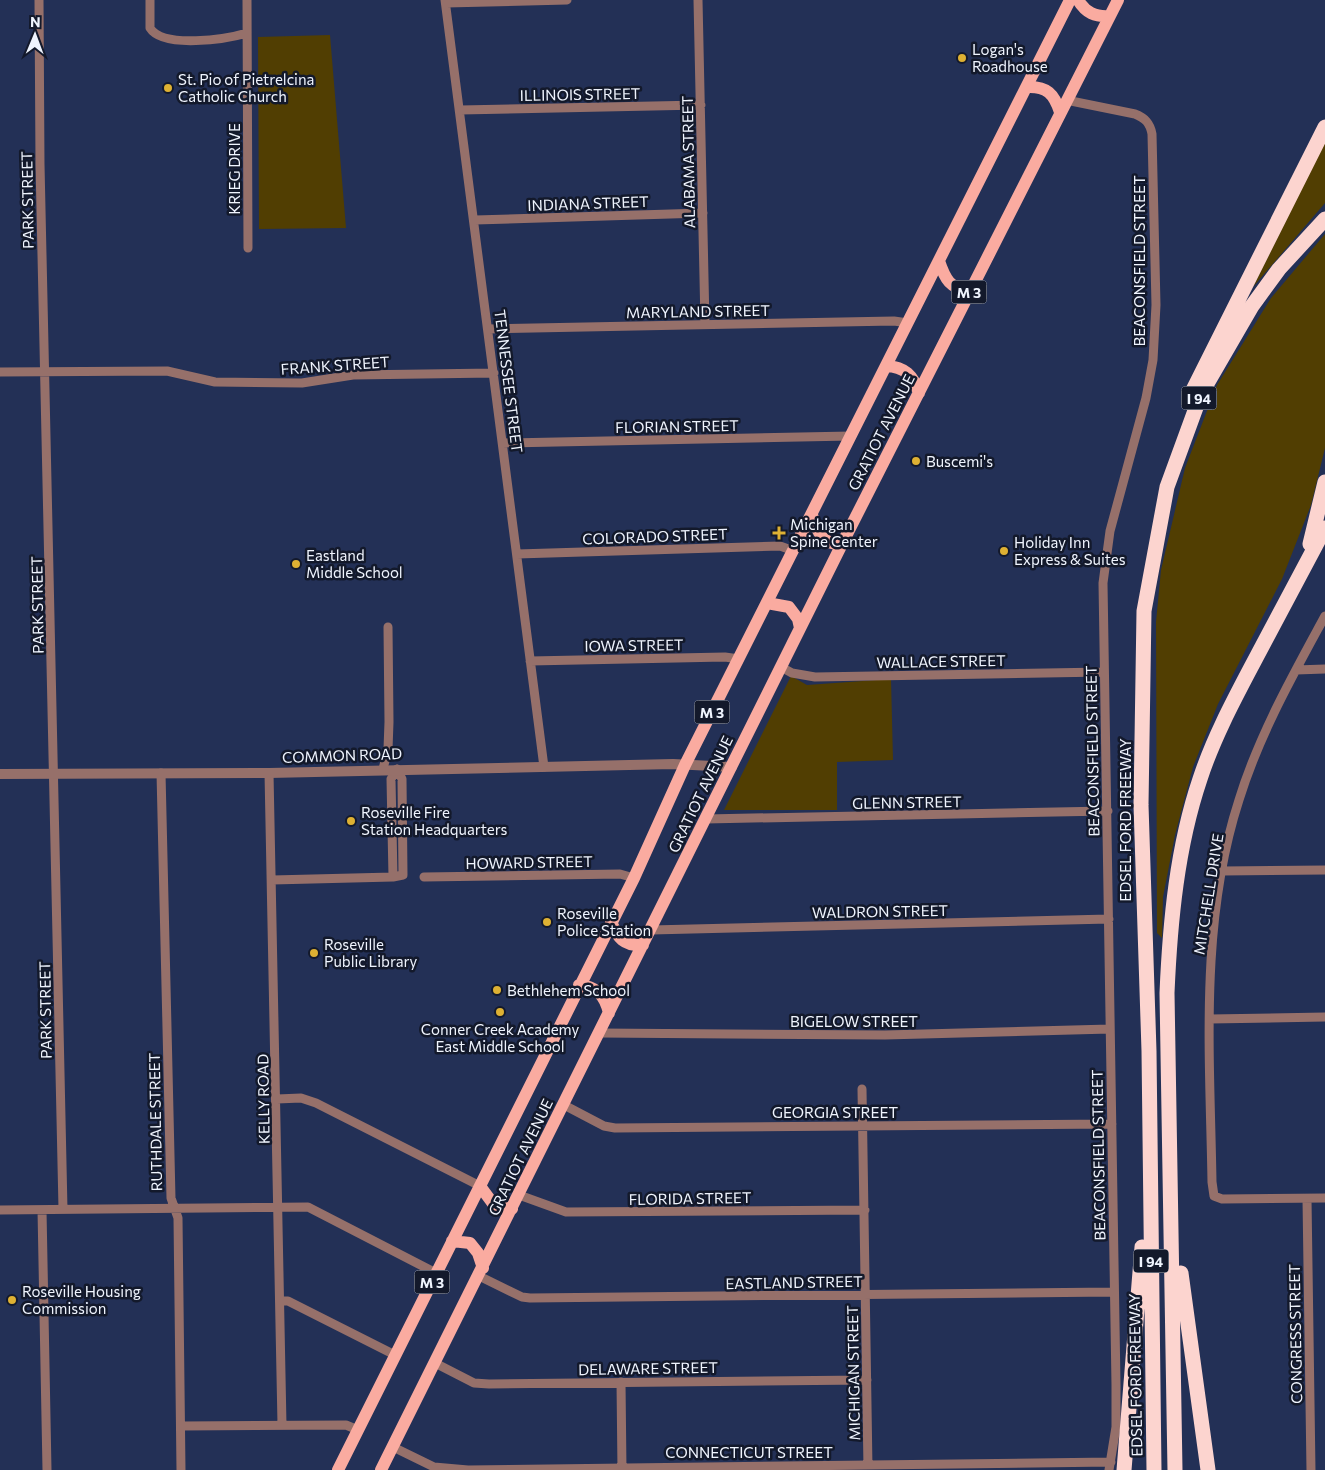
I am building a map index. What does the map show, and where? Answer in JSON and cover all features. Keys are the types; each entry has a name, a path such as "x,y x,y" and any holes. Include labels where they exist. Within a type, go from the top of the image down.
{"highway":[{"path":"1144,611 1142,570 1149,524 1158,485 1182,413 1209,353 1325,127"},
{"name":"EDSEL FORD FREEWAY","path":"1154,1470 1149,1051 1141,805 1144,611 1160,515 1167,487 1201,394 1252,306 1279,269 1325,219"},
{"path":"1304,567 1325,482"},
{"name":"I 94","path":"1175,1470 1168,984 1172,918 1188,825 1200,779 1225,717 1325,528"},
{"path":"1115,1467 1142,1251 1142,1125 1149,1051"},
{"path":"1172,1198 1178,1230 1188,1332 1201,1410 1208,1470"}],"main road":[{"name":"GRATIOT AVENUE","path":"338,1470 634,878 686,765 1070,0"},
{"path":"1078,0 1089,13 1110,16"},
{"name":"GRATIOT AVENUE","path":"381,1470 842,544 1118,0"},
{"path":"1027,87 1040,87 1050,92 1060,112"},
{"path":"939,261 949,284 958,289 970,291"},
{"path":"886,366 901,368 907,371 919,393"},
{"path":"812,515 822,539 832,544 842,544"},
{"path":"767,603 789,607 798,619 800,628"},
{"path":"611,921 614,931 623,942 643,945"},
{"path":"579,985 593,987 598,991 606,1003 609,1013"},
{"path":"480,1186 494,1205 512,1209"},
{"path":"452,1241 470,1243 478,1253 481,1272"},
{"path":"345,1455 350,1470"}],"street":[{"name":"PARK STREET","path":"39,0 44,372 63,1210"},
{"path":"150,0 150,28 163,37 184,40 210,40 247,33"},
{"name":"KRIEG DRIVE","path":"247,0 248,248"},
{"path":"445,1 567,0"},
{"name":"ALABAMA STREET","path":"698,0 705,324"},
{"name":"TENNESSEE STREET","path":"445,1 544,767"},
{"name":"BEACONSFIELD STREET","path":"1066,100 1135,114 1145,119 1152,134 1156,305 1154,352 1146,398 1107,545 1103,583 1108,811 1115,1467"},
{"name":"ILLINOIS STREET","path":"460,110 701,105"},
{"name":"INDIANA STREET","path":"474,220 703,213"},
{"name":"MARYLAND STREET","path":"488,329 894,321 908,323"},
{"name":"FRANK STREET","path":"0,372 167,371 214,382 302,383 353,375 494,373"},
{"name":"FLORIAN STREET","path":"503,443 851,436"},
{"name":"COLORADO STREET","path":"517,554 780,546 794,551"},
{"name":"MITCHELL DRIVE","path":"1307,1198 1222,1199 1214,1196 1212,1182 1210,1019 1212,944 1222,871 1238,801 1250,768 1296,670 1325,616"},
{"path":"383,769 388,749 389,722 388,627"},
{"name":"IOWA STREET","path":"530,661 725,657 739,660"},
{"name":"WALLACE STREET","path":"781,666 792,673 815,677 1104,672"},
{"path":"1296,670 1325,669"},
{"name":"COMMON ROAD","path":"0,774 269,772 686,765 732,767"},
{"path":"272,880 393,877 391,779 397,769"},
{"name":"KELLY ROAD","path":"269,772 282,1425"},
{"name":"RUTHDALE STREET","path":"161,773 171,1198 178,1218 181,1470"},
{"name":"GLENN STREET","path":"706,819 1108,811"},
{"path":"1222,871 1325,870"},
{"name":"HOWARD STREET","path":"424,877 620,874 634,878"},
{"name":"WALDRON STREET","path":"651,930 1109,919"},
{"path":"1210,1019 1325,1017"},
{"name":"BIGELOW STREET","path":"599,1033 885,1035 1110,1029"},
{"name":"MICHIGAN STREET","path":"862,1089 868,1467"},
{"path":"277,1099 301,1098 316,1103 480,1186"},
{"name":"GEORGIA STREET","path":"564,1105 604,1126 615,1128 1112,1124"},
{"name":"FLORIDA STREET","path":"518,1195 566,1212 865,1210"},
{"path":"1307,1198 1325,1198"},
{"name":"CONGRESS STREET","path":"1307,1198 1311,1470"},
{"path":"0,1210 308,1207 436,1273"},
{"path":"42,1210 47,1470"},
{"name":"EASTLAND STREET","path":"481,1272 522,1297 530,1298 1114,1292"},
{"path":"280,1301 288,1301 395,1355"},
{"name":"DELAWARE STREET","path":"435,1363 466,1380 483,1384 867,1380"},
{"path":"621,1382 622,1468"},
{"path":"181,1426 346,1425 358,1430"},
{"name":"CONNECTICUT STREET","path":"393,1447 419,1462 444,1469 1115,1467"}],"shaded area":[{"path":"330,35 346,228 259,229 258,37"},
{"path":"1325,142 1325,203 1253,287"},
{"path":"1325,234 1325,448 1311,505 1282,579 1218,704 1193,767 1175,835 1163,897 1162,938 1157,933 1156,622 1161,570 1185,468 1217,385 1271,298"},
{"path":"791,676 807,685 891,679 893,760 837,762 837,810 724,810"}],"place":[{"name":"Logan's Roadhouse","path":"962,58"},
{"name":"St. Pio of Pietrelcina Catholic Church","path":"168,88"},
{"name":"Buscemi's","path":"916,461"},
{"name":"Michigan Spine Center","path":"779,533"},
{"name":"Holiday Inn Express & Suites","path":"1004,551"},
{"name":"Eastland Middle School","path":"296,564"},
{"name":"Roseville Fire Station Headquarters","path":"351,821"},
{"name":"Roseville Police Station","path":"547,922"},
{"name":"Roseville Public Library","path":"314,953"},
{"name":"Bethlehem School","path":"497,990"},
{"name":"Conner Creek Academy East Middle School","path":"500,1012"},
{"name":"Roseville Housing Commission","path":"12,1300"}]}
